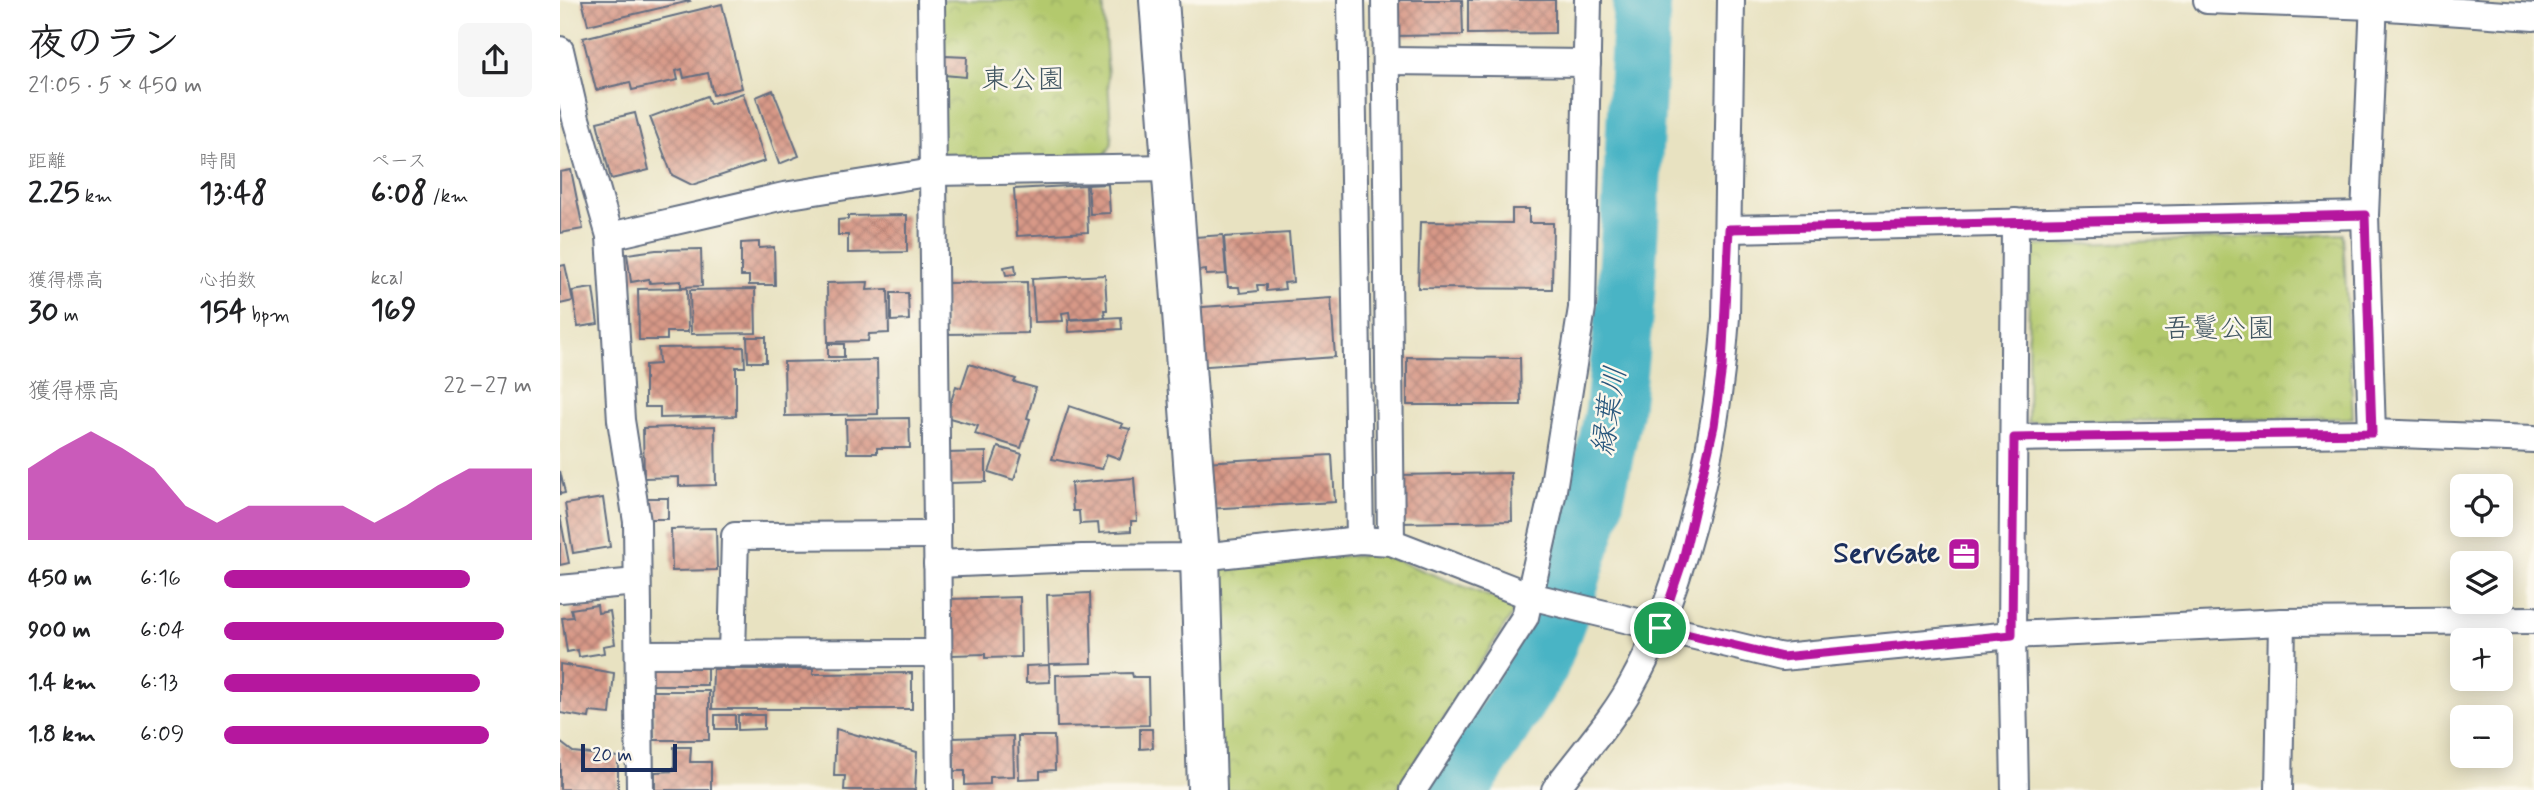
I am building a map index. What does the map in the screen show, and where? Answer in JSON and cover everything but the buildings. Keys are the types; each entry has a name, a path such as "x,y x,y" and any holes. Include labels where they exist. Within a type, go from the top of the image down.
{"street":[{"path":"931,0 940,790"},
{"path":"1159,0 1200,558 1207,790"},
{"path":"1351,0 1360,540"},
{"path":"1385,0 1391,542"},
{"path":"1413,790 1538,598 1582,309 1588,0"},
{"path":"1555,790 1636,679 1660,628 1683,560 1714,426 1722,367 1729,229 1731,0"},
{"path":"2207,0 2374,3 2534,17"},
{"path":"2372,433 2365,215 2374,3"},
{"path":"560,50 568,121 610,236 621,421 637,522 640,790"},
{"path":"1386,61 1587,63"},
{"path":"610,236 784,196 933,172 1171,168"},
{"path":"1729,229 2365,215"},
{"path":"2015,222 2012,635 2015,790"},
{"path":"2014,438 2372,433 2534,439"},
{"path":"732,654 735,536 936,535"},
{"path":"937,564 1082,558 1200,558 1360,540 1391,542 1538,598 1782,657 2012,635 2283,622 2534,620"},
{"path":"560,589 638,582"},
{"path":"2279,790 2283,622"},
{"path":"639,654 938,653"}],"green space":[{"name":"東公園","path":"940,0 1103,0 1112,143 1105,156 949,166 941,153"},
{"name":"吾鬘公園","path":"2343,234 2353,418 2028,422 2029,246"},
{"path":"1380,554 1517,607 1397,790 1217,790 1199,565"}],"waterway":[{"name":"縁葉川","path":"1460,790 1540,665 1566,596 1593,509 1614,411 1626,296 1642,0"}],"place":[{"name":"ServGate","path":"1964,554"}],"route":[{"path":"2365,215 2372,433 2014,438 2012,635 1782,657 1660,628 1683,560 1714,426 1726,317 1729,229 2365,215"}]}
